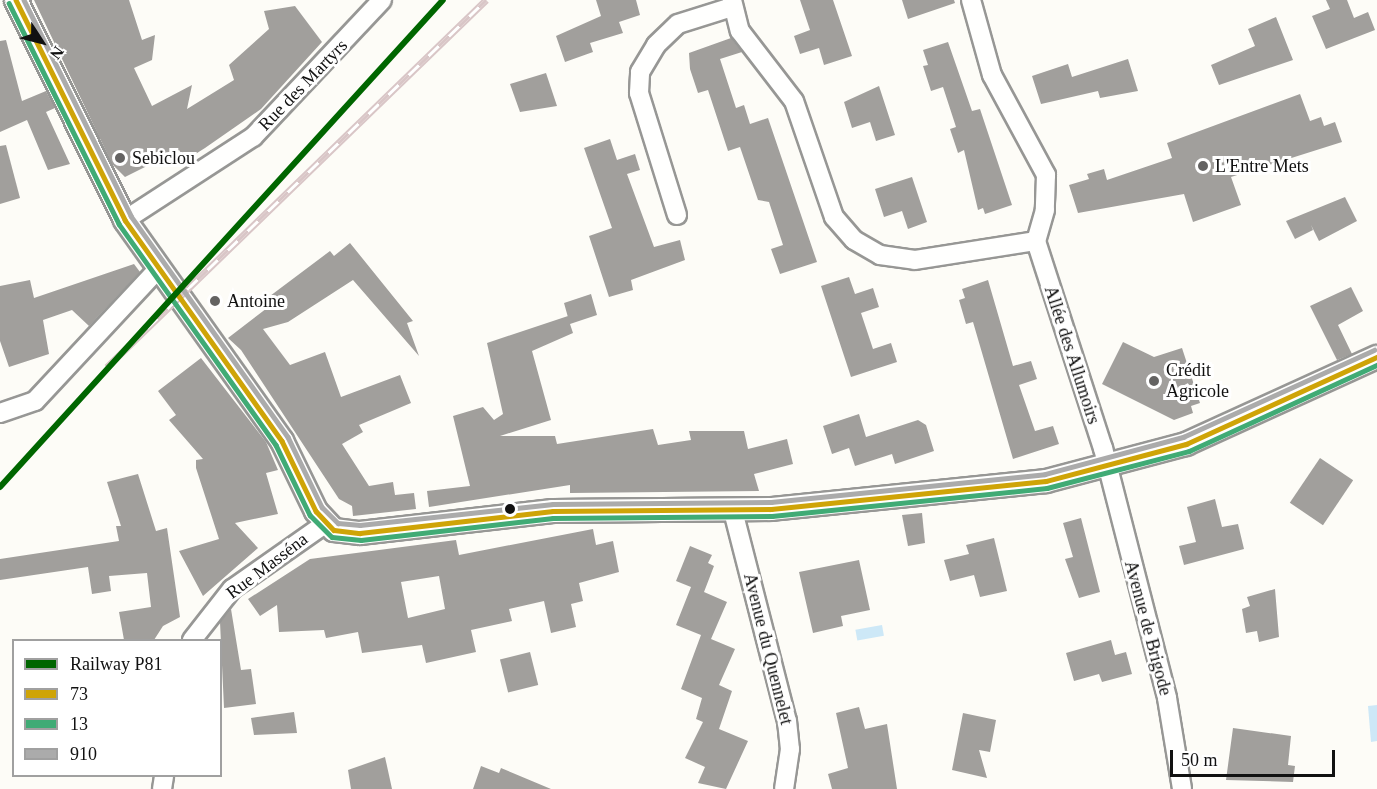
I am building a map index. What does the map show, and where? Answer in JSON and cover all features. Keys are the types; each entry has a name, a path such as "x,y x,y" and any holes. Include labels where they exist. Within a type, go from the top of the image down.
{"street":[{"path":"16,0 125,220 282,441 325,524 360,533 544,512 733,511 1003,487 1107,468 1240,424 1377,357"},
{"name":"Rue des Martyrs","path":"125,220 253,137 382,0"},
{"path":"677,215 639,93 640,72 656,45 678,24 732,4 746,41 794,100 834,217 854,240 880,255 915,260 1036,242 1045,210 1046,175 992,75 971,0"},
{"name":"Allée des Allumoirs","path":"1036,242 1107,468"},
{"path":"0,412 35,401 158,269"},
{"name":"Avenue de Brigode","path":"1107,468 1167,698 1182,789"},
{"name":"Avenue du Quennelet","path":"733,511 787,721 784,789"},
{"name":"Rue Masséna","path":"193,639 232,589 325,524"}],"water":[{"path":"882,625 884,636 857,641 855,630"},
{"path":"1377,705 1377,741 1371,742 1368,706"}],"building":[{"path":"34,0 129,0 142,40 155,35 152,60 134,68 152,106 192,85 187,109 234,80 229,65 269,29 264,11 295,6 322,42 261,109 205,148 186,160 179,150 125,177 112,164"},
{"path":"596,0 636,0 640,15 619,22 623,33 590,43 593,52 565,62 556,36 601,16"},
{"path":"800,0 833,0 852,56 824,65 819,48 800,54 794,36 810,30"},
{"path":"902,0 954,0 955,3 908,19"},
{"path":"1326,0 1347,0 1354,18 1368,12 1375,30 1326,49 1312,16 1330,9"},
{"path":"1276,17 1293,60 1219,85 1211,65 1255,46 1248,29"},
{"path":"731,38 742,52 720,59 736,108 744,105 750,124 768,118 817,262 780,274 771,249 783,245 769,202 758,200 740,147 728,151 708,90 698,93 690,69 689,53"},
{"path":"6,40 22,101 46,91 55,108 46,112 70,164 48,170 27,120 0,132 0,41"},
{"path":"948,42 972,111 980,109 1012,205 985,214 983,208 978,210 964,150 958,153 950,129 956,127 943,87 931,91 923,66 928,65 923,50"},
{"path":"1128,59 1138,91 1100,98 1098,91 1041,104 1032,76 1068,64 1072,77"},
{"path":"546,73 557,106 520,112 510,84"},
{"path":"879,86 895,135 876,141 870,122 852,128 844,102"},
{"path":"1300,94 1310,121 1321,117 1324,126 1335,122 1342,142 1231,177 1241,205 1193,222 1184,194 1078,213 1069,185 1089,179 1087,174 1104,169 1107,180 1172,158 1167,143"},
{"path":"610,139 617,160 635,154 640,170 627,174 654,247 680,240 685,260 631,280 633,290 609,297 589,236 612,228 584,148"},
{"path":"6,145 20,198 0,204 0,146"},
{"path":"912,177 927,222 908,229 902,211 884,217 875,189"},
{"path":"1345,197 1357,221 1319,241 1311,225 1313,230 1295,239 1286,221"},
{"path":"350,243 413,321 407,323 419,356 353,280 288,322 263,329 290,365 325,352 341,397 400,375 411,403 359,425 363,432 342,444 369,486 393,482 395,495 414,493 416,509 353,516 352,506 339,499 241,350 228,338 271,305 266,299 330,251 334,256"},
{"path":"134,264 140,272 89,326 72,310 43,320 49,354 9,367 0,341 0,286 30,280 34,298"},
{"path":"849,277 855,294 873,288 879,307 861,313 873,349 891,343 897,362 851,377 821,286"},
{"path":"988,280 1013,366 1031,361 1037,379 1019,385 1035,431 1053,426 1059,444 1013,459 973,322 966,324 959,300 965,298 962,289"},
{"path":"1351,287 1363,311 1338,325 1352,354 1337,360 1310,306"},
{"path":"591,294 597,315 570,324 573,333 532,351 551,420 500,436 555,436 557,444 653,429 658,445 691,440 689,431 744,431 748,449 787,439 793,464 754,474 759,491 570,493 570,485 429,507 427,491 470,486 453,416 483,407 494,420 503,414 487,343 568,316 564,303"},
{"name":"Crédit Agricole","path":"1123,342 1154,357 1182,348 1200,403 1191,406 1193,413 1174,420 1102,384"},
{"path":"201,358 266,442 278,470 266,473 278,514 235,523 258,548 203,596 179,551 219,539 196,468 196,460 203,459 169,420 176,415 158,391"},
{"path":"859,414 866,437 918,420 926,425 934,451 895,464 892,454 855,466 849,448 832,454 823,426"},
{"path":"1320,458 1353,480 1323,525 1290,503"},
{"path":"138,474 156,531 167,528 180,617 163,626 155,639 124,639 119,612 151,607 147,573 109,576 111,591 92,594 88,567 0,580 0,559 119,541 116,526 121,526 107,482"},
{"path":"1215,499 1222,527 1238,524 1244,549 1184,565 1179,546 1196,542 1187,507"},
{"path":"922,513 925,543 908,546 902,515"},
{"path":"1081,518 1100,592 1079,598 1065,559 1073,557 1063,523"},
{"path":"593,529 596,545 613,541 619,572 579,583 583,601 571,604 576,627 551,633 544,601 509,609 512,621 471,630 476,652 426,663 422,645 362,653 358,632 326,638 324,630 279,632 277,605 260,616 248,599 310,559 456,540 459,555","holes":["439,576 445,609 408,618 401,582"]},
{"path":"994,538 1007,591 980,597 974,575 950,581 944,560 969,554 966,545"},
{"path":"690,546 712,555 708,563 714,566 704,592 727,602 711,639 735,649 719,685 732,691 719,729 748,741 726,789 698,783 705,767 685,758 703,722 696,719 702,698 681,689 701,635 676,625 691,587 676,581"},
{"path":"859,560 870,610 841,616 843,626 813,633 799,572"},
{"path":"1275,589 1279,637 1259,642 1257,631 1246,633 1242,609 1250,606 1247,597"},
{"path":"231,609 241,670 251,669 256,704 224,708 220,622"},
{"path":"1111,640 1115,655 1126,652 1132,674 1102,682 1099,674 1074,681 1066,653"},
{"path":"530,652 538,685 508,692 500,659"},
{"path":"859,707 865,729 887,724 897,789 832,789 828,774 848,768 836,713"},
{"path":"294,712 297,733 254,735 251,718"},
{"path":"963,713 996,720 990,752 979,750 987,778 952,770"},
{"path":"1233,728 1291,736 1288,765 1295,766 1293,782 1226,780"},
{"path":"385,757 392,789 351,789 348,770"},
{"path":"481,766 499,773 501,768 551,789 473,789"}],"railway":[{"path":"107,367 486,0"}],"rail line":[{"name":"P81","path":"0,487 443,0"}],"transit line":[{"name":"73","path":"16,0 125,220 282,441 316,511 334,530 360,533 553,511 771,509 1046,481 1186,444 1377,357"},
{"name":"910","path":"24,0 131,216 288,437 322,507 338,523 360,525 553,504 771,502 1045,474 1183,437 1374,350"},
{"name":"13","path":"9,3 119,224 276,445 310,515 332,537 361,540 553,518 772,516 1047,488 1189,451 1377,365"}],"place":[{"name":"Sebiclou","path":"120,158"},
{"name":"L'Entre Mets","path":"1203,166"},
{"name":"Antoine","path":"215,301"},
{"name":"Crédit Agricole","path":"1154,381"}]}
